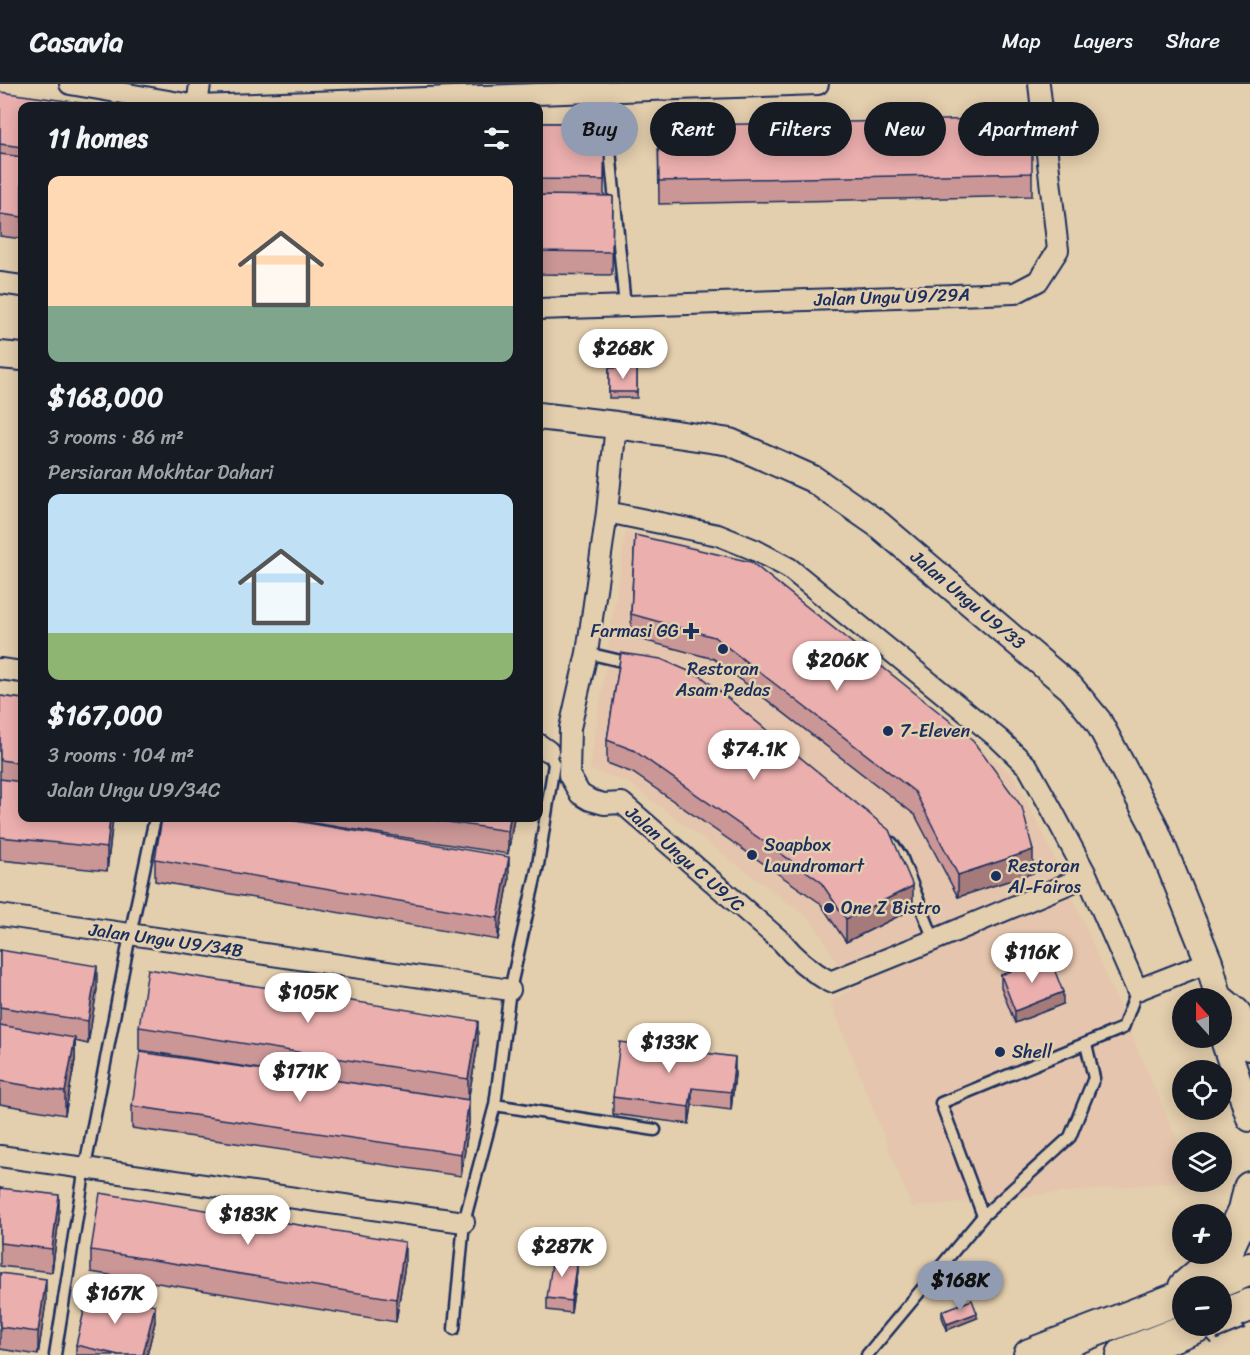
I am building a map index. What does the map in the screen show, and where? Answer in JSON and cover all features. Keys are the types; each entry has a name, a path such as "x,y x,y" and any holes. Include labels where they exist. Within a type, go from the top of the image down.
{"main road":[{"path":"1200,1276 1226,1251 1245,1210 1250,1188"},
{"path":"1232,1276 1250,1269"},
{"path":"1030,1355 1172,1300"},
{"path":"1232,1312 1250,1305"},
{"path":"1123,1355 1172,1336"},
{"path":"1228,1336 1235,1355"},
{"path":"1223,1355 1250,1344"}],"street":[{"path":"70,84 174,102"},
{"path":"198,102 200,84"},
{"path":"287,102 604,88 818,84"},
{"name":"Jalan Ungu U9/29A","path":"543,309 1015,293 1038,281 1058,250 1039,84"},
{"path":"0,283 18,285"},
{"path":"0,355 18,357"},
{"name":"Jalan Ungu U9/33","path":"543,417 730,442 813,479 878,524 1071,688 1098,721 1154,826 1209,962 1216,988"},
{"name":"Jalan Ungu C U9/C","path":"616,425 607,512 587,653 570,728 568,775 580,794 604,804 622,803 782,942 812,972 830,982 1087,876"},
{"path":"607,512 718,535 755,550 789,568 999,739 1028,767 1087,876 1137,990 1209,962"},
{"path":"0,669 18,671"},
{"name":"Jalan Ungu U9/34B","path":"0,915 510,990"},
{"name":"Jalan Ungu U9/33","path":"1232,1008 1237,1012 1250,1047"},
{"path":"1227,1048 1250,1118"},
{"path":"0,1156 464,1222"}],"lane":[{"path":"604,88 625,307"},
{"path":"587,653 642,666"},
{"path":"454,1329 464,1222 495,1105 510,990 538,865 554,764 543,748"},
{"path":"55,1355 86,1167 153,822"},
{"path":"885,831 901,856 934,940"},
{"path":"983,1216 941,1103 1123,1028 1137,990"},
{"path":"867,1355 983,1216 1071,1137 1094,1078 1086,1044"},
{"path":"495,1105 655,1130"}],"shaded area":[{"path":"626,532 716,551 782,584 1014,776 1061,871 1173,1132 1172,1182 912,1207 831,1001 851,991 828,945 810,919 628,782 590,769"}],"building":[{"path":"0,92 74,102 18,102 18,146 0,144"},
{"path":"946,120 958,120 958,156 1032,156 1032,173 659,181 659,156 736,156 736,124 748,124 748,156 852,156 852,122 864,122 864,156 946,156"},
{"path":"543,123 561,123 561,156 604,156 604,180 543,179"},
{"path":"0,154 18,156 18,216 0,214"},
{"path":"543,195 613,196 612,252 543,251"},
{"path":"609,368 637,368 637,392 609,392"},
{"path":"635,535 751,562 970,737 1022,807 1033,850 958,875 915,792 714,637 631,614"},
{"path":"621,653 661,659 702,677 889,830 913,886 846,919 820,881 633,750 607,740"},
{"path":"0,696 18,698 18,762 0,760"},
{"path":"0,779 18,781 18,822 110,822 107,848 0,837"},
{"path":"161,822 302,822 509,857 498,918 155,859"},
{"path":"448,822 509,822 508,831"},
{"path":"0,950 97,966 88,1021 0,1007"},
{"path":"1049,956 1063,992 1015,1011 1001,975"},
{"path":"148,969 478,1021 468,1079 139,1027"},
{"path":"0,1025 75,1038 65,1092 0,1081"},
{"path":"620,1042 735,1057 731,1092 692,1088 689,1107 613,1097"},
{"path":"140,1052 469,1100 461,1154 132,1106"},
{"path":"0,1188 59,1195 52,1249 0,1243"},
{"path":"100,1193 405,1242 396,1299 91,1250"},
{"path":"553,1256 577,1259 571,1301 547,1298"},
{"path":"0,1273 46,1279 38,1332 0,1327"},
{"path":"89,1290 155,1305 143,1355 119,1355 76,1345"},
{"path":"972,1300 977,1313 947,1324 942,1311"}],"place":[{"name":"Farmasi GG","path":"691,631"},
{"name":"Restoran Asam Pedas","path":"723,649"},
{"name":"7-Eleven","path":"888,731"},
{"name":"Soapbox Laundromart","path":"752,855"},
{"name":"Restoran Al-Fairos","path":"996,876"},
{"name":"One Z Bistro","path":"829,908"},
{"name":"Shell","path":"1000,1052"}]}
